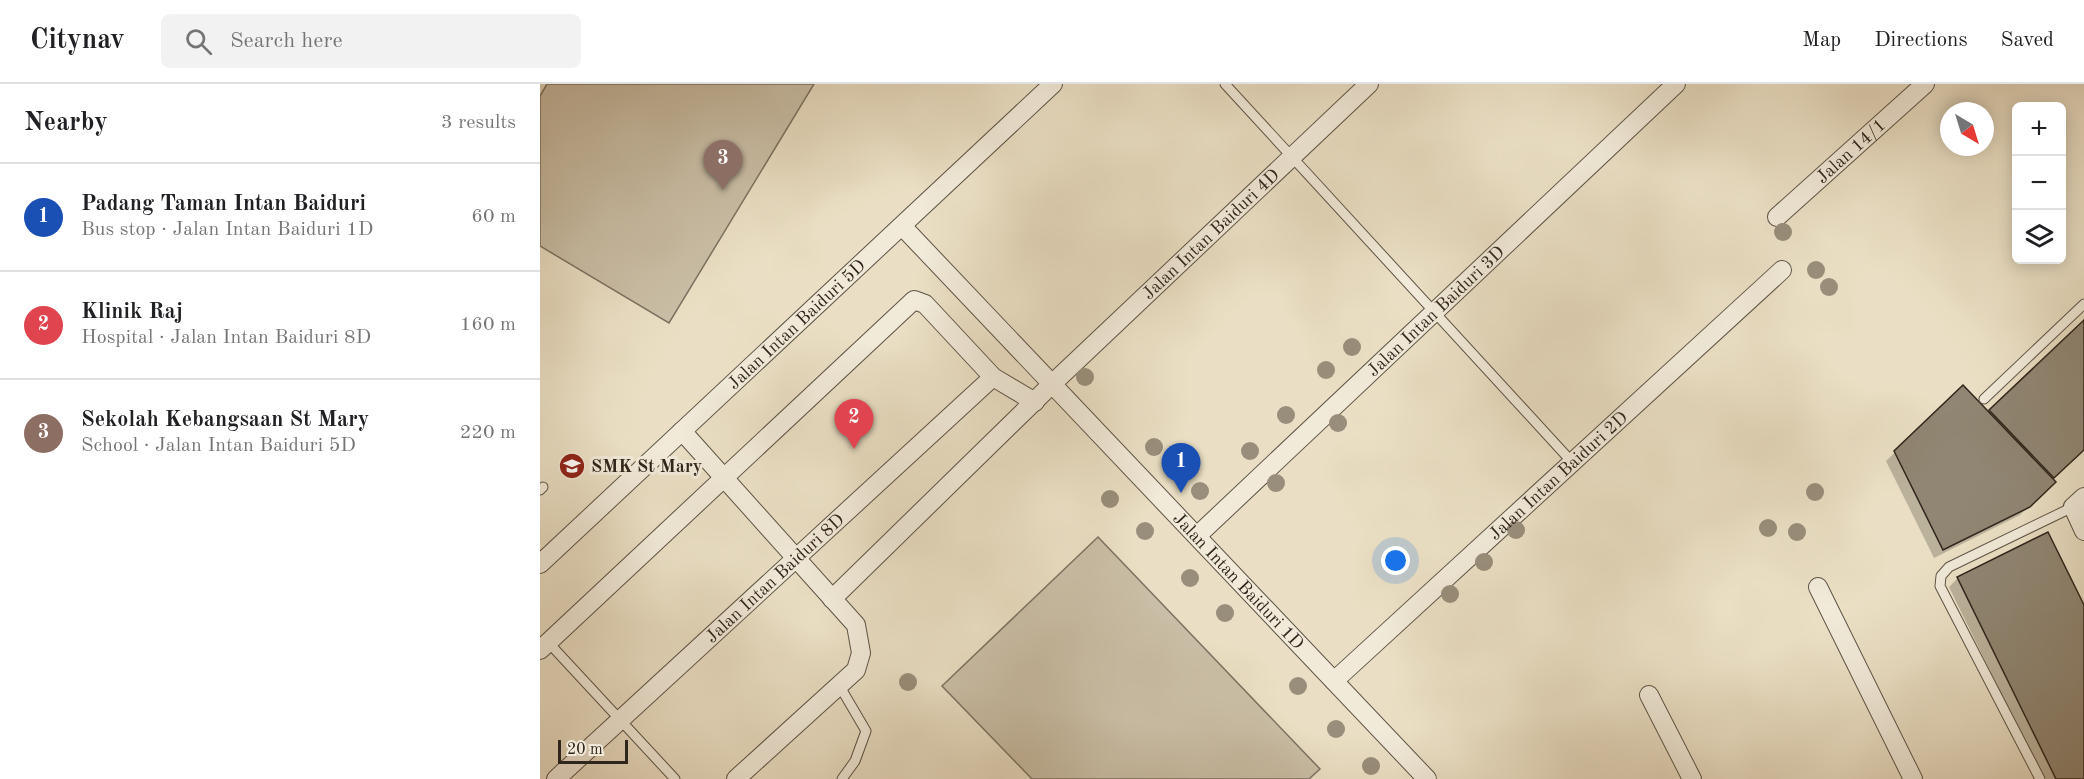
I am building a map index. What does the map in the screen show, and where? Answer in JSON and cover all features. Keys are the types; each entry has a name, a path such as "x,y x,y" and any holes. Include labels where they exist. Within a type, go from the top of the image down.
{"street":[{"name":"Jalan Intan Baiduri 5D","path":"540,564 1053,84"},
{"name":"Jalan Intan Baiduri 4D","path":"832,599 1052,384 1370,84"},
{"name":"Jalan Intan Baiduri 3D","path":"1197,537 1676,84"},
{"name":"Jalan 14/1","path":"1777,217 1925,84"},
{"name":"Jalan Intan Baiduri 1D","path":"902,226 1427,779"},
{"name":"Jalan Intan Baiduri 2D","path":"1334,681 1782,270"},
{"path":"544,646 914,300 925,304 993,377 1035,402"},
{"name":"Jalan Intan Baiduri 8D","path":"556,779 993,377"},
{"path":"682,431 856,626 861,653 856,670 736,779"},
{"path":"2079,502 2084,531"},
{"path":"1818,587 1913,779"},
{"path":"1649,695 1692,779"}],"lane":[{"path":"1225,84 1572,462"},
{"path":"1984,399 2084,304"},
{"path":"2040,779 1940,585 1941,576 1948,567 2079,502"},
{"path":"544,646 620,720 675,779"},
{"path":"839,685 866,731 855,761 842,779"}],"shaded area":[{"path":"547,84 814,84 669,323 540,246 540,96"},
{"path":"1098,537 1320,769 1309,779 1032,779 942,686"}],"building":[{"path":"2084,320 2084,450 2054,478 1989,410"},
{"path":"1963,385 2056,482 2030,507 1943,550 1894,451"},
{"path":"2048,532 2084,605 2084,779 2056,779 1957,577"}],"place":[{"name":"Sekolah Kebangsaan St Mary","path":"723,190"},
{"name":"Klinik Raj","path":"854,449"},
{"name":"SMK St Mary","path":"572,466"},
{"name":"Padang Taman Intan Baiduri","path":"1181,493"}]}
